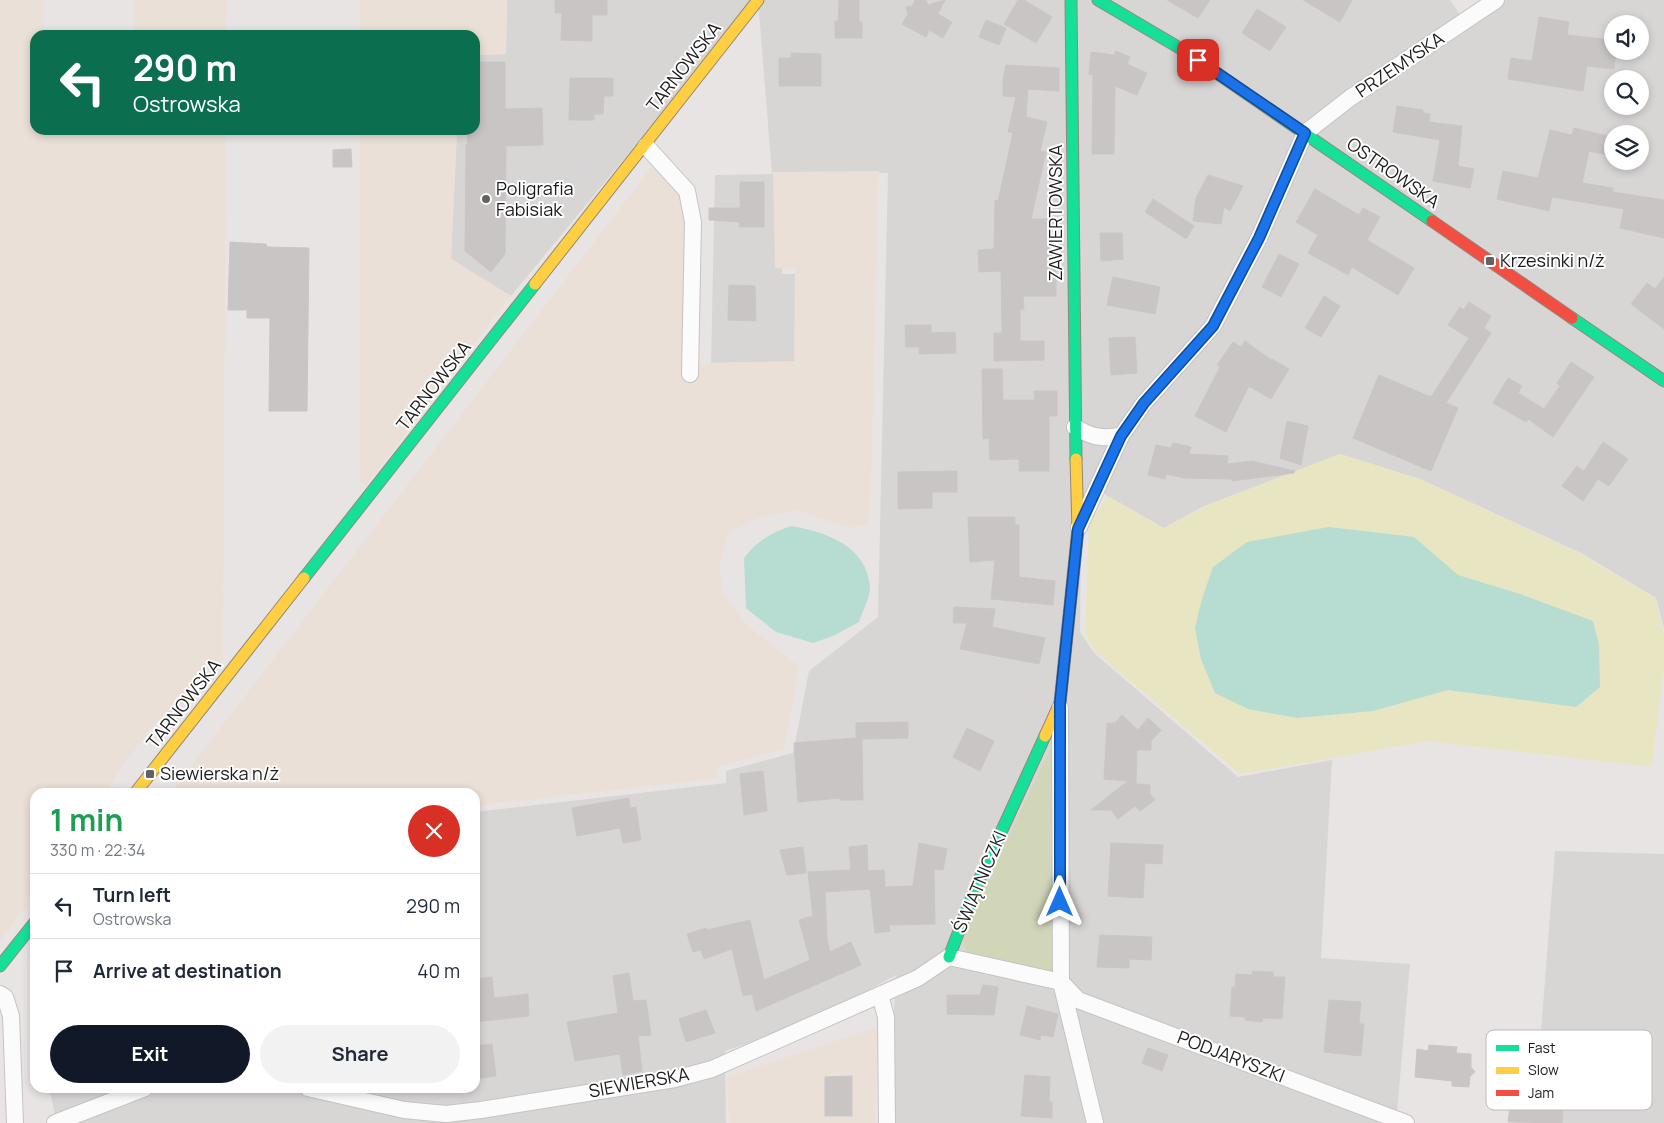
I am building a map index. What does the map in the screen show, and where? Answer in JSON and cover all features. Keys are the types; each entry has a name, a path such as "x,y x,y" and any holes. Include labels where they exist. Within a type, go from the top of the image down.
{"street":[{"name":"TARNOWSKA","path":"139,788 646,146 758,0"},
{"name":"ZAWIERTOWSKA","path":"1072,0 1075,426"},
{"name":"OSTROWSKA","path":"1098,0 1183,50 1664,381"},
{"name":"PRZEMYSKA","path":"1305,133 1350,98 1496,0"},
{"name":"ŚWIĄTNICZKI","path":"1078,529 1121,436 1144,403 1213,326 1259,238 1305,133"},
{"path":"646,146 687,191 690,204 693,222 690,374"},
{"path":"1075,426 1090,436 1098,438 1121,436"},
{"name":"ŚWIĄTNICZKI","path":"1075,426 1078,529 1060,703 1061,982 1095,1123"},
{"name":"ŚWIĄTNICZKI","path":"1060,703 975,889 949,956 1061,982"},
{"path":"0,966 30,928"},
{"name":"SIEWIERSKA","path":"330,1093 404,1110 446,1114 675,1079 712,1069 918,978 949,956"},
{"name":"PODJARYSZKI","path":"1061,982 1078,1000 1406,1123"},
{"path":"0,994 5,997 9,1005 11,1016 15,1123"},
{"path":"880,995 886,1017 887,1123"},
{"path":"56,1123 132,1093"}],"shaded area":[{"path":"0,0 44,0 44,30 30,30 30,135 226,135 223,660 175,712 154,725 118,771 109,788 30,788 30,901 0,941"},
{"path":"135,0 227,0 226,30 135,30"},
{"path":"360,0 507,0 506,54 480,55 480,30 360,30"},
{"path":"507,0 755,0 511,296 451,259 457,135 480,135 480,55 506,54"},
{"path":"758,0 1450,0 1467,25 1506,0 1664,0 1664,628 1656,598 1583,554 1420,479 1340,454 1204,506 1164,528 1101,492 1081,528 1080,632 1094,653 1238,777 1332,760 1321,958 1410,964 1396,1123 890,1123 889,1097 896,975 808,1023 725,1051 726,1123 57,1123 50,1093 480,1093 480,811 726,783 726,771 793,753 809,671 878,617 888,173 779,173 782,274 802,274 801,364 711,365 715,175 772,174"},
{"path":"360,135 457,135 451,259 511,296 366,486 360,482"},
{"path":"589,154 603,156 547,228 532,227"},
{"path":"653,165 679,193 685,220 681,379 696,380 698,363 794,361 795,269 775,268 773,172 879,171 870,523 848,528 798,510 758,518 729,533 720,562 722,592 747,625 800,667 784,749 718,767 718,778 480,805 480,788 174,788"},
{"path":"1340,454 1420,479 1583,555 1655,598 1664,633 1664,667 1652,767 1428,741 1240,774 1096,652 1085,633 1089,525 1107,496 1164,529 1203,507"},
{"path":"791,526 818,532 843,544 862,561 870,588 859,622 833,636 813,643 776,632 746,608 744,558 765,538"},
{"path":"1329,527 1414,537 1458,575 1520,594 1593,621 1599,645 1600,687 1576,707 1448,690 1373,711 1297,718 1248,709 1215,693 1201,659 1195,628 1213,567 1247,542"},
{"path":"1055,739 1052,972 968,956 961,935"},
{"path":"1555,851 1664,854 1664,1123 1534,1123 1535,1110 1652,1110 1652,1030 1541,1030"},
{"path":"878,1027 875,1123 729,1123 727,1077"}],"building":[{"path":"555,0 607,0 607,15 592,15 592,41 561,40 562,13 555,13"},
{"path":"839,0 859,0 859,22 862,22 862,38 835,38 835,21 838,21"},
{"path":"915,0 926,0 928,5 945,0 938,14 952,22 943,38 929,30 926,37 902,24 908,14 906,7 912,6"},
{"path":"1018,0 1024,0 1052,17 1036,43 1004,24"},
{"path":"1167,0 1210,0 1198,18"},
{"path":"1303,0 1352,0 1340,22"},
{"path":"1257,9 1286,27 1270,51 1242,33"},
{"path":"1539,17 1569,22 1567,35 1604,39 1604,60 1615,60 1614,69 1587,66 1583,91 1508,79 1511,58 1532,61"},
{"path":"986,20 1006,28 999,45 979,37"},
{"path":"1116,51 1130,57 1127,64 1147,73 1137,95 1115,86 1114,154 1092,154 1093,75 1089,74 1091,52 1114,55"},
{"path":"791,53 821,54 821,86 779,86 779,58 791,58"},
{"name":"Poligrafia Fabisiak","path":"480,62 505,62 505,109 542,108 543,145 506,146 505,254 491,272 465,251 466,145 468,144 467,135 480,135"},
{"path":"1006,65 1059,68 1059,91 1028,89 1026,117 1047,122 1040,151 1046,152 1031,219 1056,219 1056,296 1023,296 1024,309 1020,309 1020,341 1044,341 1044,360 994,361 994,333 1002,333 1001,271 979,272 978,250 994,249 995,200 998,201 1013,133 1008,132 1016,97 1003,96 1003,80"},
{"path":"570,78 613,78 613,96 604,96 603,114 594,114 594,120 569,120"},
{"path":"1397,106 1423,110 1423,113 1430,114 1429,122 1462,126 1458,166 1474,169 1470,188 1433,181 1440,140 1393,132"},
{"path":"1574,128 1604,135 1604,154 1589,151 1582,183 1613,188 1613,192 1664,200 1664,238 1620,228 1624,209 1552,197 1549,211 1497,199 1503,171 1538,178 1550,130 1572,135"},
{"path":"351,149 352,167 333,167 333,150"},
{"path":"1208,175 1243,186 1230,211 1224,207 1221,224 1193,221 1196,198"},
{"path":"740,182 764,182 764,227 739,227 740,222 709,220 709,208 740,208"},
{"path":"1315,189 1359,215 1363,208 1380,217 1367,240 1414,268 1398,295 1352,267 1348,275 1308,253 1318,235 1296,222"},
{"path":"1153,199 1194,226 1186,239 1145,212"},
{"path":"1100,233 1122,233 1123,259 1101,261"},
{"path":"230,242 266,244 267,247 309,248 307,411 269,411 270,318 247,318 247,310 228,310"},
{"path":"1279,254 1299,264 1281,297 1262,287"},
{"path":"1113,277 1160,287 1155,314 1107,305"},
{"path":"1664,277 1664,329 1631,304 1647,283 1655,289"},
{"path":"729,285 755,286 756,321 728,320"},
{"path":"1324,296 1340,306 1321,337 1305,328"},
{"path":"1469,302 1491,316 1484,328 1491,333 1446,403 1458,408 1431,471 1353,438 1379,375 1431,397 1469,338 1448,325 1460,307 1464,310"},
{"path":"905,325 931,325 931,333 955,332 956,353 919,354 919,347 906,347"},
{"path":"1135,337 1137,373 1111,375 1109,338"},
{"path":"1245,341 1271,360 1289,369 1271,399 1249,386 1226,432 1195,416 1220,367 1217,365 1233,342 1241,347"},
{"path":"1571,362 1594,377 1553,437 1528,419 1526,422 1493,403 1508,378 1522,386 1518,393 1544,409 1560,386 1557,383"},
{"path":"982,369 1002,369 1003,400 1035,400 1034,391 1057,391 1057,416 1049,416 1049,471 1019,471 1019,459 990,460 989,438 983,439"},
{"path":"1287,421 1308,426 1301,465 1280,458"},
{"path":"1603,442 1628,459 1609,486 1598,479 1583,501 1562,486 1577,466 1584,471"},
{"path":"1173,443 1191,447 1189,454 1228,456 1227,464 1252,461 1295,471 1294,473 1232,481 1231,479 1184,478 1166,474 1165,479 1148,475 1156,445 1171,448"},
{"path":"957,471 957,492 932,492 932,508 898,509 898,472"},
{"path":"968,517 1015,517 1015,525 1019,525 1019,577 1055,581 1053,605 991,599 995,560 970,562"},
{"path":"954,607 995,609 992,627 1045,638 1039,664 960,649 967,623 953,623"},
{"path":"1122,715 1138,730 1148,718 1161,730 1151,741 1151,750 1137,750 1136,784 1150,785 1150,794 1155,800 1140,811 1135,806 1118,819 1111,810 1091,810 1128,781 1104,779 1107,723 1115,723"},
{"path":"908,722 908,738 862,739 863,800 840,800 840,798 798,802 794,743 856,738 856,723"},
{"path":"967,728 994,741 980,771 953,757"},
{"path":"763,771 767,811 744,815 740,774"},
{"path":"629,798 630,808 636,807 641,840 623,843 620,828 577,836 572,808"},
{"path":"919,843 947,849 943,870 934,869 935,924 889,925 890,931 875,933 870,889 825,892 827,939 830,952 851,942 861,965 756,1011 752,994 743,996 732,949 704,959 701,950 693,952 687,934 706,928 707,930 750,920 764,980 810,960 799,920 813,916 808,872 851,870 849,847 867,845 868,871 884,870 885,887 913,886"},
{"path":"1111,843 1163,845 1162,864 1145,863 1143,898 1108,896"},
{"path":"803,847 806,873 787,875 780,850"},
{"path":"1100,935 1152,937 1151,960 1129,959 1129,968 1097,967"},
{"path":"1253,971 1273,972 1273,977 1285,977 1282,1019 1263,1018 1262,1022 1245,1020 1245,1017 1230,1016 1232,987 1235,987 1236,974 1252,975"},
{"path":"629,973 633,1001 646,1000 651,1035 638,1036 642,1071 623,1075 620,1054 575,1061 567,1022 618,1013 613,976"},
{"path":"492,977 494,998 528,994 529,1016 480,1021 480,978"},
{"path":"983,985 998,987 994,1015 947,1014 947,995 980,995"},
{"path":"1329,1000 1361,1002 1359,1024 1364,1024 1361,1056 1324,1052"},
{"path":"1027,1006 1058,1014 1053,1037 1041,1035 1040,1040 1020,1035"},
{"path":"706,1010 715,1033 686,1042 679,1019"},
{"path":"492,1044 496,1076 480,1078 480,1045"},
{"path":"1429,1045 1457,1047 1456,1053 1471,1054 1471,1067 1475,1072 1470,1076 1469,1087 1452,1086 1452,1081 1415,1077 1417,1049 1428,1051"},
{"path":"1148,1048 1168,1055 1162,1071 1142,1063"},
{"path":"1025,1075 1050,1077 1049,1102 1052,1102 1052,1118 1021,1116"},
{"path":"852,1076 852,1116 825,1116 825,1077"},
{"path":"1510,1110 1563,1110 1562,1123 1508,1122"}],"traffic: fast":[{"path":"1071,0 1076,459"},
{"path":"1098,0 1183,50 1432,221"},
{"path":"304,578 535,284"},
{"path":"1572,318 1664,381"},
{"path":"949,957 975,889 1045,736"},
{"path":"0,966 30,928"}],"traffic: slow":[{"path":"535,284 758,0"},
{"path":"1045,736 1060,703 1078,529 1076,459"},
{"path":"139,788 304,578"}],"traffic: jam":[{"path":"1432,221 1572,318"}],"place":[{"name":"Poligrafia Fabisiak","path":"486,199"},
{"name":"Krzesinki n/ż","path":"1490,261"},
{"name":"Siewierska n/ż","path":"150,774"}],"route":[{"path":"1060,902 1060,703 1078,529 1121,436 1144,403 1213,326 1259,238 1305,133 1198,60"}]}
